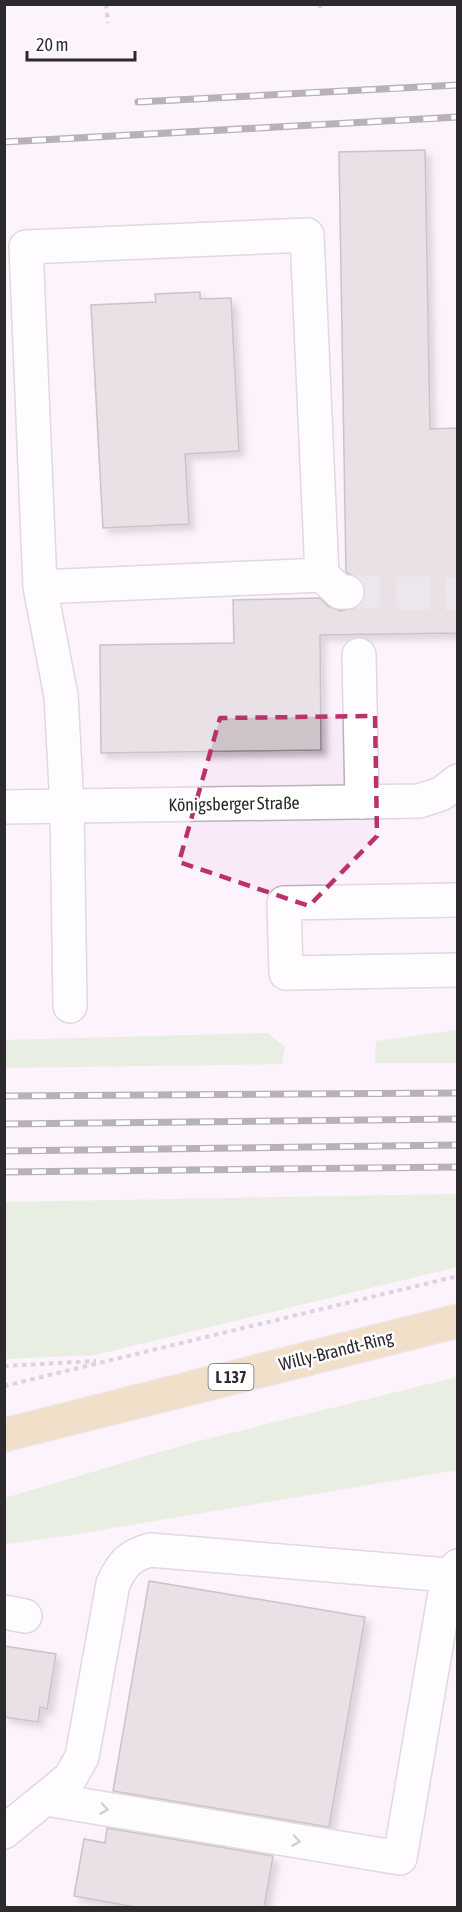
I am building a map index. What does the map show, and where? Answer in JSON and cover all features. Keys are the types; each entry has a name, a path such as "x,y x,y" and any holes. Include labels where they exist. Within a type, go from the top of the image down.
{"main road":[{"name":"Willy-Brandt-Ring","path":"4,1435 458,1321"}],"street":[{"path":"40,587 334,584 307,235 26,247 40,587 61,696 67,806 70,1006"},
{"path":"359,655 362,802"},
{"name":"Königsberger Straße","path":"4,807 418,801 441,794 458,781"},
{"path":"458,900 284,903 286,973 458,970"},
{"path":"4,1832 70,1778 82,1757 113,1584 120,1567 133,1555 150,1550 453,1570 446,1655 400,1858 46,1799"}],"path":[{"path":"106,4 108,23"},
{"path":"4,1386 458,1276"},
{"path":"4,1366 109,1360"}],"highlighted area":[{"path":"375,716 377,836 309,906 179,862 220,718"}],"shaded area":[{"path":"5,5 457,5 457,1907 5,1908"}],"green space":[{"path":"457,1030 457,1063 375,1063 376,1041"},
{"path":"268,1033 285,1047 282,1064 5,1068 5,1040"},
{"path":"457,1194 457,1267 95,1355 5,1359 5,1202"},
{"path":"457,1377 457,1470 66,1536 5,1544 5,1498 187,1444"}],"building":[{"path":"425,150 430,429 458,428 458,633 320,635 321,750 101,753 100,645 234,643 233,600 320,598 328,606 340,611 356,608 363,601 366,591 363,582 346,572 339,152"},
{"path":"200,292 200,299 231,298 239,451 185,454 189,524 103,528 91,305 156,302 155,294"},
{"path":"149,1581 365,1617 329,1827 113,1791"},
{"path":"4,1646 56,1654 47,1709 40,1707 38,1722 4,1717"},
{"path":"107,1828 273,1856 264,1908 141,1908 74,1896 84,1839 105,1843"}],"tunnel":[{"path":"347,592 458,594"}],"railway":[{"path":"138,102 458,85"},
{"path":"4,142 458,117"},
{"path":"4,1096 458,1093"},
{"path":"4,1124 458,1119"},
{"path":"4,1151 458,1145"},
{"path":"4,1172 458,1167"}]}
